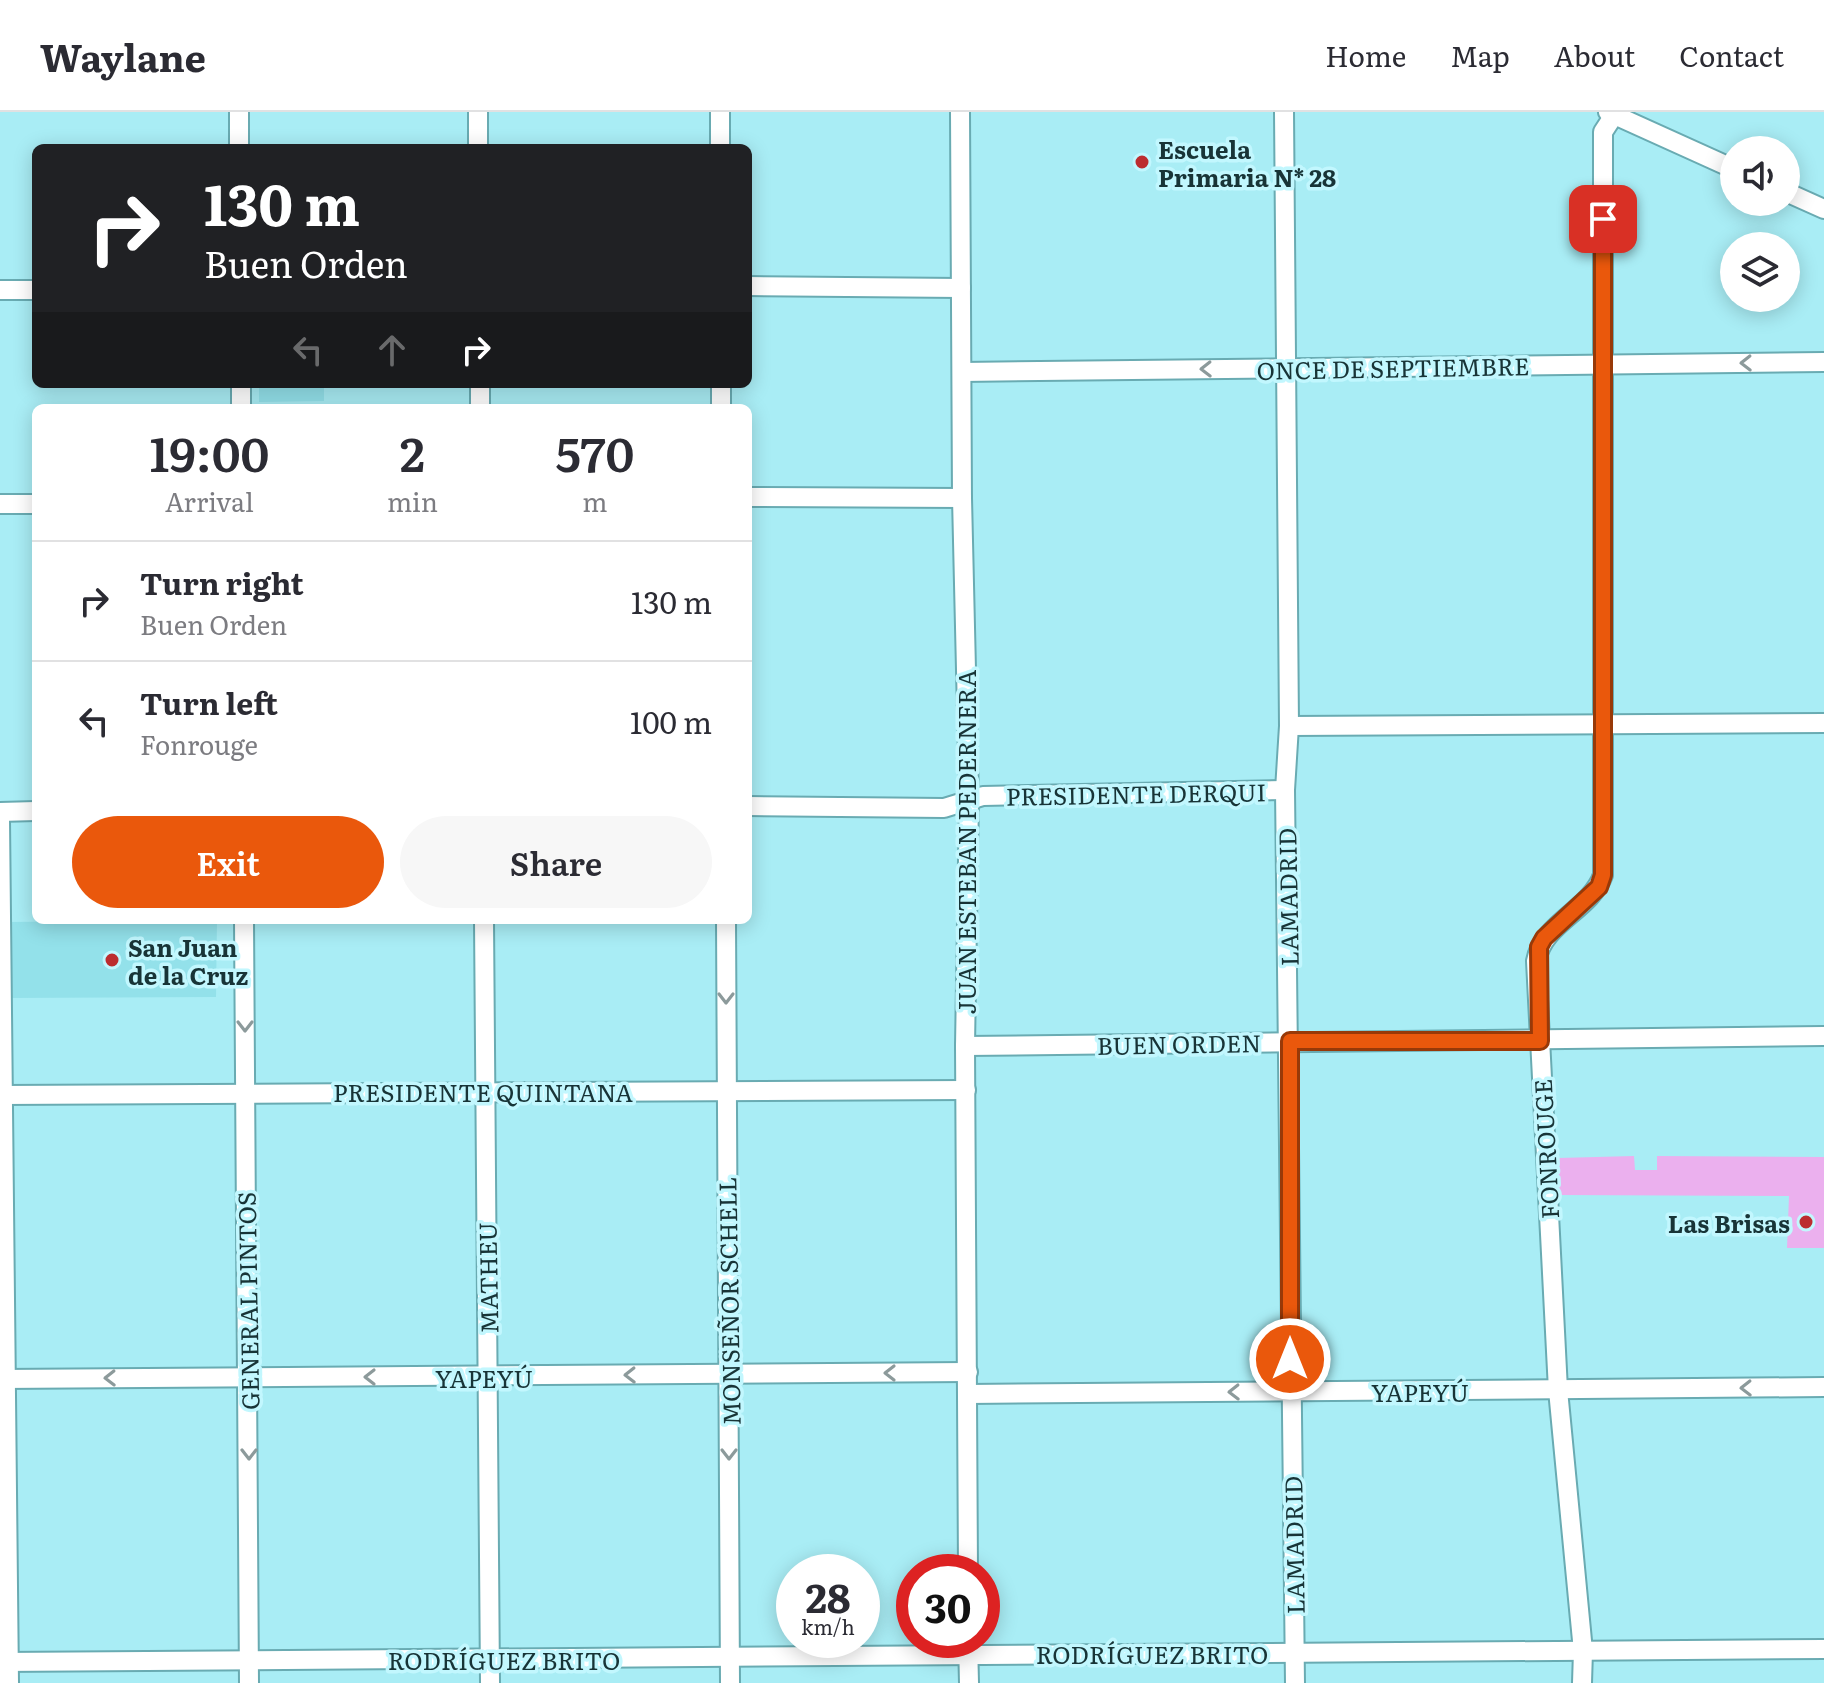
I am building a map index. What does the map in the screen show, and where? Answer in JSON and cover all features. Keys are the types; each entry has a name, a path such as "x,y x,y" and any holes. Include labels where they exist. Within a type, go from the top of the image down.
{"street":[{"path":"239,112 239,144"},
{"path":"478,112 478,144"},
{"path":"720,112 720,144"},
{"name":"JUAN ESTEBAN PEDERNERA","path":"960,112 962,498 969,799 965,1046 968,1554"},
{"name":"LAMADRID","path":"1284,112 1289,726 1285,790 1295,1683"},
{"path":"1611,113 1720,163"},
{"name":"FONROUGE","path":"1582,1683 1583,1651 1558,1390 1540,1041 1539,947 1544,938 1599,887 1603,875 1603,132 1611,113"},
{"path":"1800,198 1824,209"},
{"path":"752,286 961,288"},
{"path":"0,290 32,290"},
{"name":"ONCE DE SEPTIEMBRE","path":"962,372 1824,362"},
{"path":"752,497 962,498"},
{"path":"0,504 32,504"},
{"path":"1289,726 1824,723"},
{"name":"PRESIDENTE DERQUI","path":"752,806 944,808 969,799 1285,790"},
{"path":"0,812 32,811"},
{"path":"0,820 2,1379 5,1662 9,1683"},
{"name":"GENERAL PINTOS","path":"244,924 249,1683"},
{"name":"MATHEU","path":"484,924 490,1683"},
{"name":"MONSEÑOR SCHELL","path":"726,924 730,1683"},
{"name":"BUEN ORDEN","path":"965,1046 1824,1036"},
{"name":"PRESIDENTE QUINTANA","path":"2,1095 484,1090 966,1090"},
{"name":"YAPEYÚ","path":"2,1379 968,1372"},
{"name":"YAPEYÚ","path":"968,1394 1824,1387"},
{"name":"RODRÍGUEZ BRITO","path":"1000,1648 1295,1653 1824,1649"},
{"name":"RODRÍGUEZ BRITO","path":"5,1662 730,1656 896,1650"},
{"path":"968,1658 969,1683"}],"shaded area":[{"path":"259,388 324,388 324,401 259,402"},
{"name":"San Juan de la Cruz","path":"9,922 217,924 216,997 8,998"},
{"name":"Las Brisas","path":"1634,1156 1635,1170 1657,1170 1657,1156 1824,1157 1824,1248 1787,1248 1789,1196 1558,1195 1558,1158"}],"place":[{"name":"Escuela Primaria N* 28","path":"1142,162"},
{"name":"San Juan de la Cruz","path":"112,960"},
{"name":"Las Brisas","path":"1806,1222"}],"route":[{"path":"1290,1359 1290,1041 1540,1041 1536,961 1539,947 1544,938 1599,887 1603,875 1603,219"}]}
